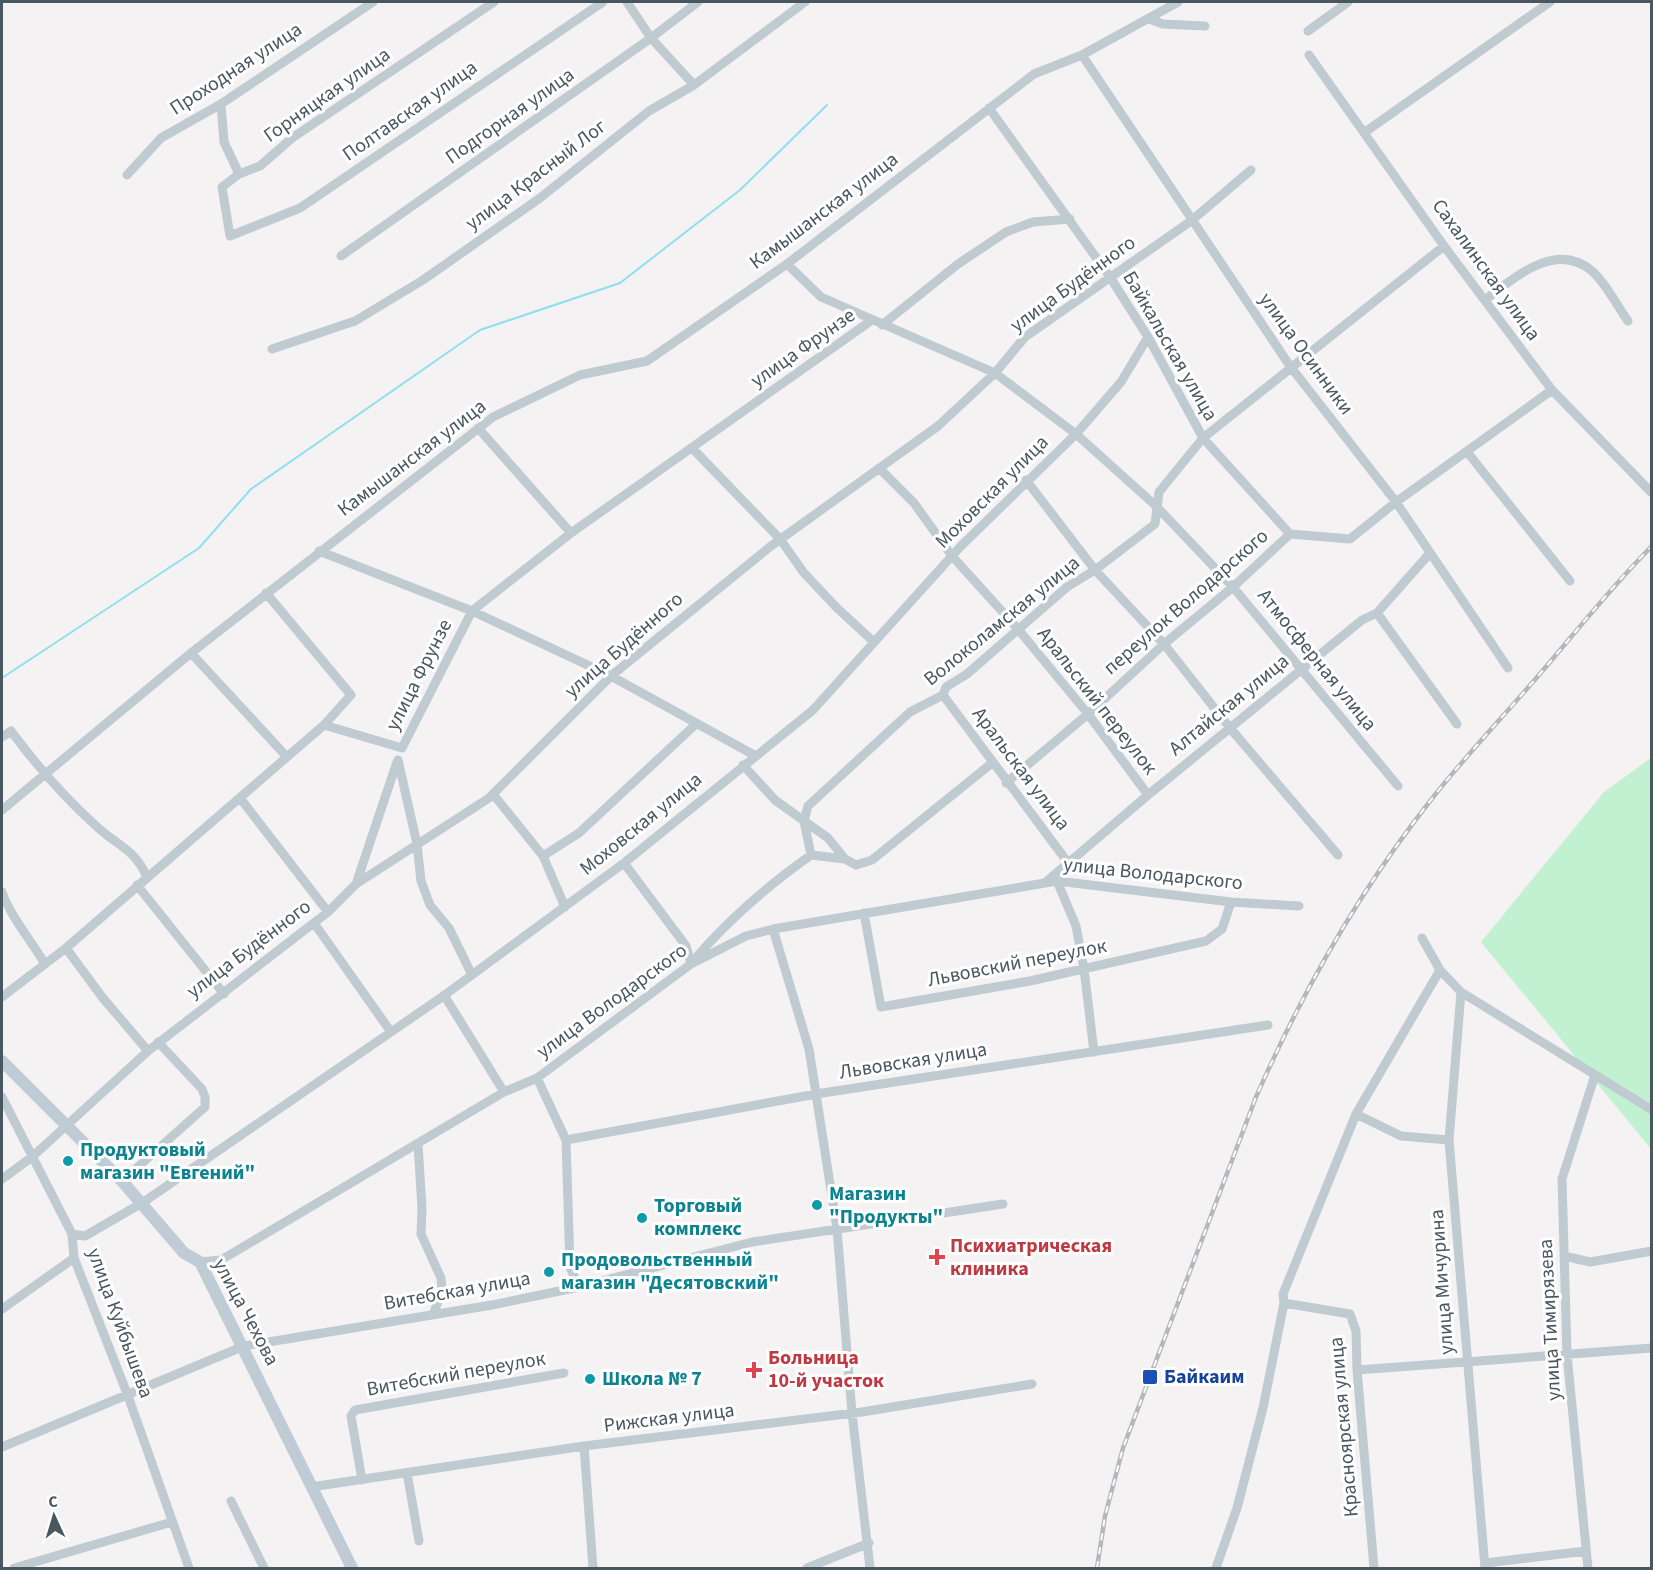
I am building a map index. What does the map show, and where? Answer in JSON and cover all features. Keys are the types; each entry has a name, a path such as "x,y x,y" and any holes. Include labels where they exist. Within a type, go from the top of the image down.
{"street":[{"name":"Проходная улица","path":"127,175 161,138 221,104 373,2"},
{"name":"Горняцкая улица","path":"230,236 222,188 239,174 260,166 292,138 494,2"},
{"name":"Полтавская улица","path":"230,236 300,208 603,2"},
{"path":"627,2 651,38 694,84"},
{"name":"Подгорная улица","path":"341,256 651,38 698,2"},
{"name":"улица Красный Лог","path":"272,348 355,321 423,280 540,198 650,111 694,84 805,2"},
{"name":"Камышанская улица","path":"2,810 191,653 493,417 580,375 647,361 787,264 1034,74 1082,55 1178,2"},
{"path":"1308,31 1348,2"},
{"path":"1365,132 1550,2"},
{"path":"1149,19 1163,24 1205,26"},
{"name":"улица Осинники","path":"1082,55 1290,366 1396,502 1508,668"},
{"name":"Сахалинская улица","path":"1309,55 1443,246 1552,390 1651,492"},
{"path":"221,104 224,142 239,174"},
{"name":"Байкальская улица","path":"989,108 1110,277 1148,337 1203,438 1290,534"},
{"name":"улица Будённого","path":"2,1179 32,1157 147,1051 328,912 356,884 493,794 610,676 780,539 938,426 995,373 1025,337 1191,221 1251,170"},
{"path":"882,325 958,264 1006,232 1033,222 1070,219"},
{"name":"Волоколамская улица","path":"804,822 808,806 910,712 943,695 946,687 967,675 1067,587 1095,570 1155,524 1159,492 1203,438 1290,366 1443,246"},
{"path":"1485,300 1522,271 1543,261 1578,262 1594,272 1628,321"},
{"name":"Атмосферная улица","path":"787,264 821,297 995,373 1076,434 1156,506 1233,587 1300,671 1398,786"},
{"name":"улица Фрунзе","path":"324,724 402,748 472,610 571,533 872,320"},
{"name":"Моховская улица","path":"72,1234 85,1236 142,1203 444,995 624,863 754,755 813,710 952,556 1026,480 1076,434 1121,382 1148,337"},
{"name":"переулок Володарского","path":"1006,783 1088,714 1164,644 1233,587 1290,534 1350,539 1396,502 1468,453 1552,390"},
{"path":"478,428 571,533"},
{"path":"692,448 780,539 804,573 830,601 874,642"},
{"path":"1468,453 1570,580"},
{"name":"Аральский переулок","path":"879,468 914,503 952,556 1018,629 1088,714 1148,795"},
{"path":"1026,480 1095,570 1164,644 1230,728 1338,855"},
{"path":"319,551 472,610 610,676 754,755"},
{"name":"Алтайская улица","path":"1046,882 1148,795 1362,620 1377,614 1430,553"},
{"path":"2,997 66,948 288,758 351,695 266,593"},
{"path":"1377,614 1458,724"},
{"path":"191,653 288,758"},
{"name":"Аральская улица","path":"943,695 1006,783 1069,864"},
{"path":"543,855 579,833 696,724"},
{"path":"2,737 11,731 44,776 96,826 139,860 147,877"},
{"path":"356,884 402,748"},
{"path":"398,760 417,844 421,881 430,905 449,928 472,975"},
{"path":"691,964 722,927 769,885 811,855 845,859 856,865 872,860 992,763"},
{"path":"743,765 775,800 828,838 845,859"},
{"path":"493,794 543,855 565,907"},
{"path":"240,798 328,912"},
{"path":"804,822 811,855"},
{"path":"624,863 687,946 691,964"},
{"path":"1057,881 1076,926 1084,969 1094,1052"},
{"name":"улица Володарского","path":"200,1262 221,1260 504,1092 537,1078 691,964 746,936 773,929 1057,881 1231,902 1299,906"},
{"path":"137,885 224,994"},
{"path":"2,892 6,905 45,964"},
{"name":"Львовский переулок","path":"864,913 881,1007 1084,969 1206,941 1221,929 1231,902"},
{"path":"314,923 391,1032"},
{"path":"773,929 809,1049 837,1229 852,1413 869,1543 870,1569"},
{"path":"1422,938 1440,970 1461,992 1652,1110"},
{"path":"66,948 102,997 147,1051"},
{"path":"1216,1569 1237,1508 1263,1408 1284,1303 1283,1294 1356,1114 1440,970"},
{"name":"улица Мичурина","path":"1461,992 1449,1140 1485,1566"},
{"path":"444,995 504,1092"},
{"name":"Львовская улица","path":"566,1140 816,1094 1268,1025"},
{"path":"122,1181 204,1107 206,1097 201,1089 158,1042"},
{"name":"улица Чехова","path":"2,1061 122,1181 184,1252 200,1262 352,1569"},
{"name":"улица Тимирязева","path":"1588,1569 1567,1355 1562,1179 1595,1075"},
{"path":"537,1078 566,1140 570,1267 579,1287"},
{"name":"улица Куйбышева","path":"2,1097 72,1234 74,1258 128,1396 189,1569"},
{"path":"1356,1114 1401,1136 1449,1140"},
{"path":"418,1143 422,1209 421,1234 441,1278 442,1290 433,1315"},
{"name":"Витебская улица","path":"2,1447 243,1346 433,1315 579,1287 752,1242 1003,1204"},
{"path":"1564,1256 1590,1262 1652,1251"},
{"path":"2,1310 74,1258"},
{"name":"Красноярская улица","path":"1284,1303 1350,1314 1356,1331 1357,1370 1374,1569"},
{"path":"1357,1370 1652,1348"},
{"name":"Витебский переулок","path":"362,1480 351,1416 355,1410 564,1373"},
{"name":"Рижская улица","path":"311,1487 584,1446 852,1413 1032,1384"},
{"path":"584,1446 593,1569"},
{"path":"407,1473 419,1541"},
{"path":"231,1501 264,1569"},
{"path":"14,1569 172,1522"},
{"path":"807,1569 869,1543"},
{"path":"1485,1566 1586,1551"}],"green space":[{"path":"1651,758 1651,1149 1481,942 1604,792"}],"waterway":[{"path":"2,678 199,548 251,489 480,330 620,283 740,190 827,105"}],"railway":[{"path":"1097,1568 1105,1516 1123,1448 1256,1097 1314,979 1358,903 1434,796 1606,596 1652,546"}],"place":[{"name":"Продуктовый магазин \"Евгений\"","path":"68,1161"},
{"name":"Магазин \"Продукты\"","path":"817,1205"},
{"name":"Торговый комплекс","path":"642,1218"},
{"name":"Психиатрическая клиника","path":"937,1257"},
{"name":"Продовольственный магазин \"Деcятовский\"","path":"549,1272"},
{"name":"Больница 10-й участок","path":"754,1370"},
{"name":"Байкаим","path":"1150,1377"},
{"name":"Школа № 7","path":"590,1379"}]}
